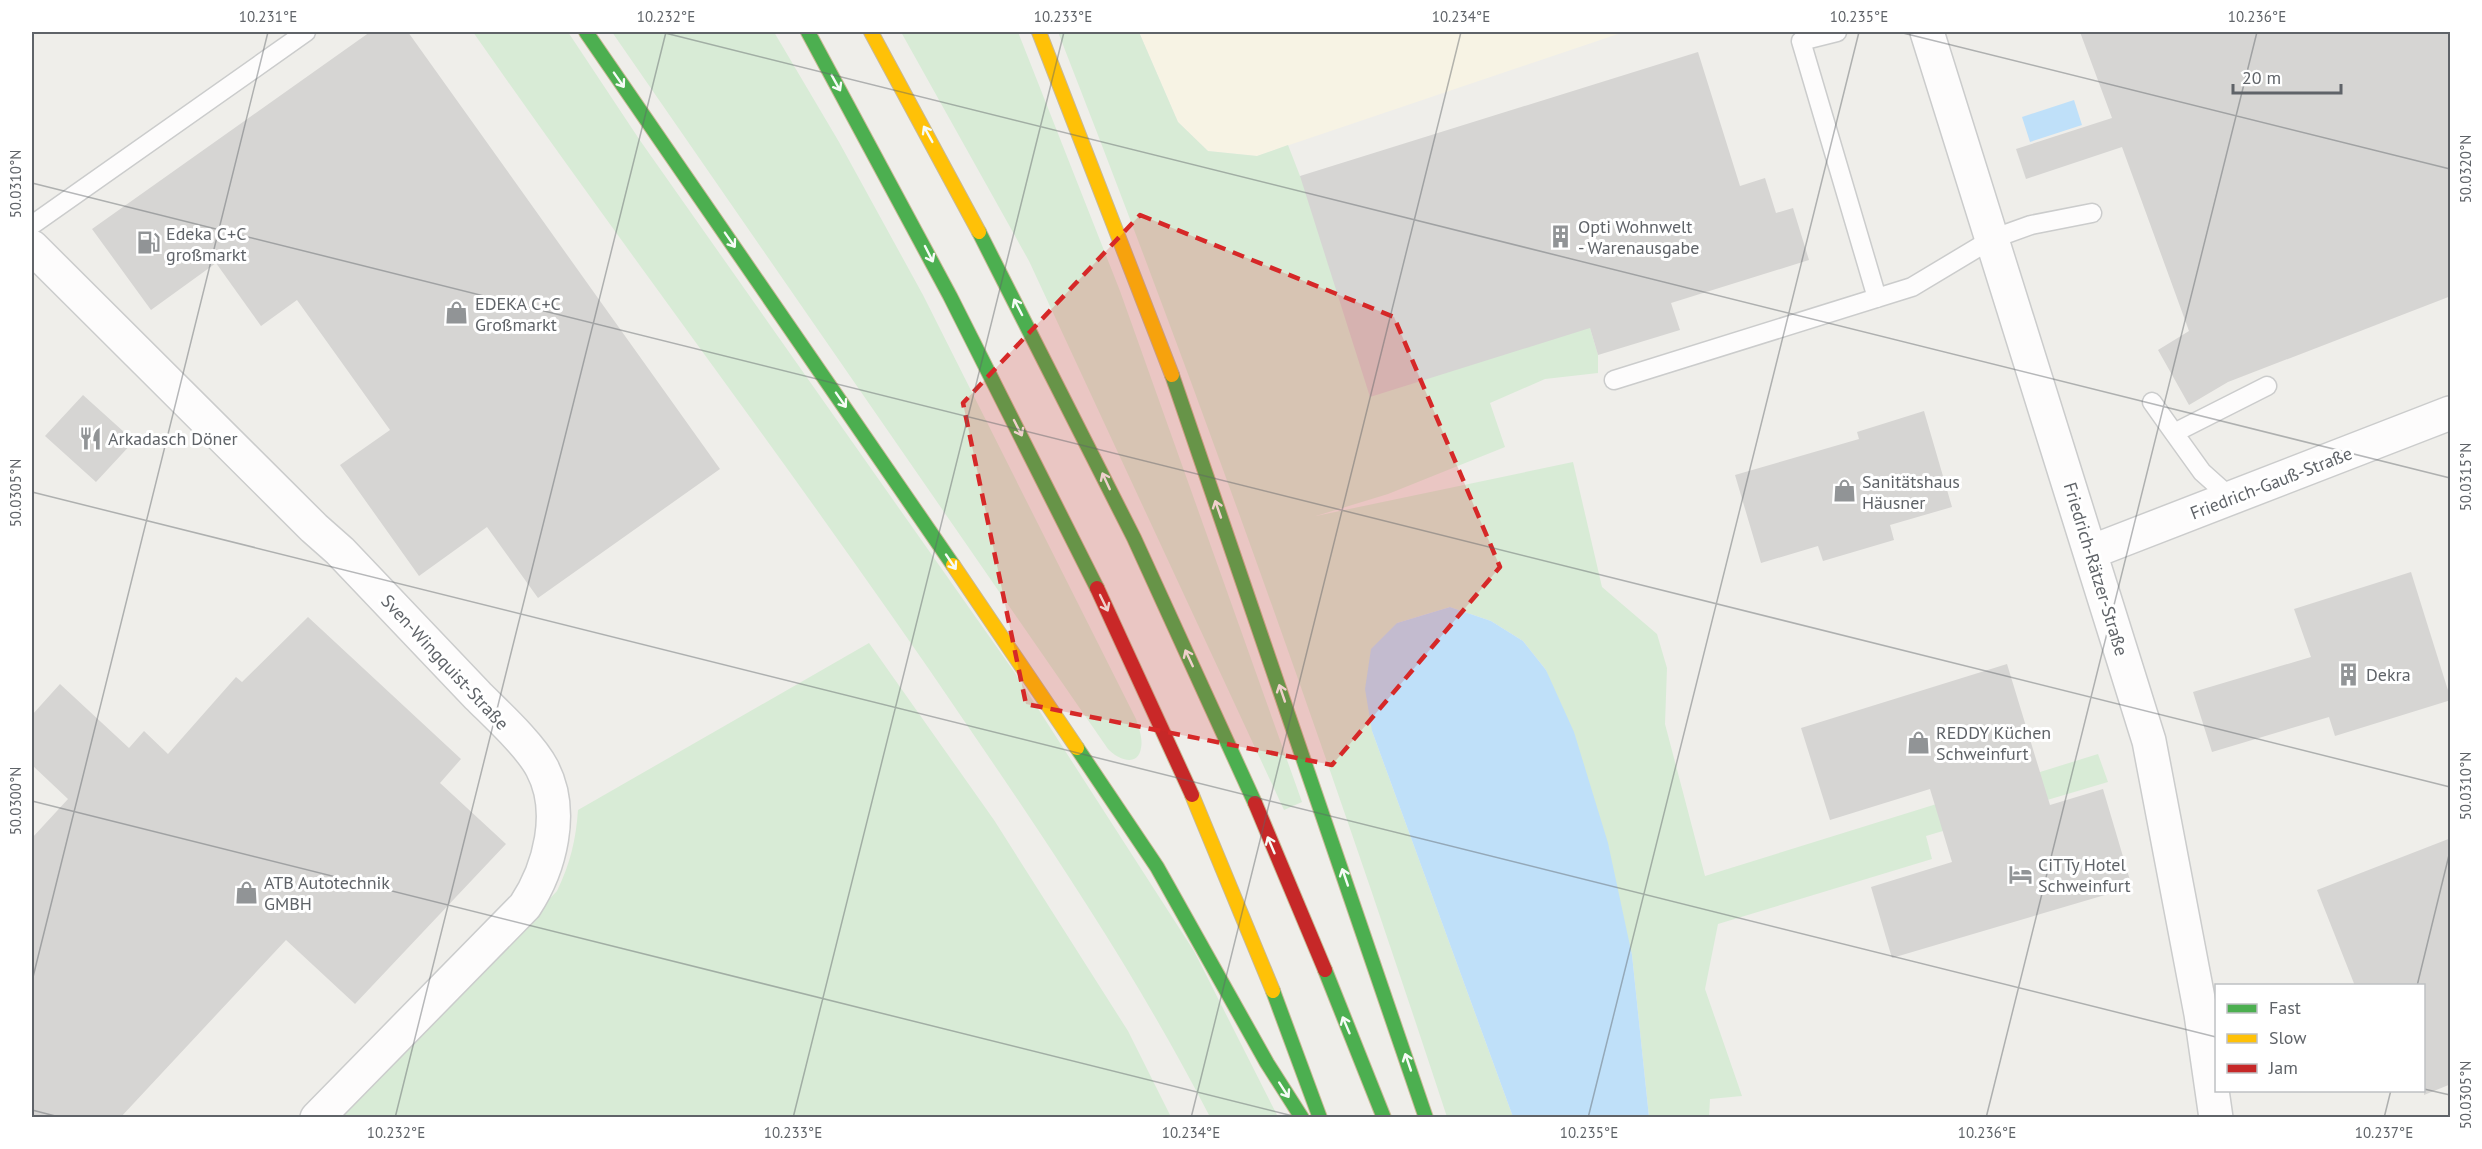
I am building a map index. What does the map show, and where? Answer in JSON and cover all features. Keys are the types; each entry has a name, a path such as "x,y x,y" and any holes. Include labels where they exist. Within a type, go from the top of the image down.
{"highway":[{"path":"586,32 855,420 1157,867 1267,1063 1302,1118"},
{"path":"808,32 919,234 1050,491 1174,748 1281,1008 1320,1118"},
{"path":"871,32 973,218 1098,465 1214,711 1384,1118"},
{"path":"1039,32 1161,343 1426,1118"}],"street":[{"name":"Friedrich-Rätzer-Straße","path":"1928,32 2150,741 2201,1014 2216,1118"},
{"name":"Sven-Wingquist-Straße","path":"32,247 314,528 340,551 514,733 542,768 550,796 553,823 549,852 540,884 525,906 317,1118"},
{"name":"Friedrich-Gauß-Straße","path":"2091,552 2451,413"}],"lane":[{"path":"32,225 306,32"},
{"path":"1837,32 1801,41 1877,298"},
{"path":"1614,380 1912,287 1992,239 2031,225 2092,213"},
{"path":"2174,433 2267,386"},
{"path":"2152,402 2202,472 2231,498"}],"highlighted area":[{"path":"1140,215 1394,317 1500,567 1332,765 1026,704 963,403"}],"shaded area":[{"path":"1139,32 1624,32 1257,156 1208,151 1178,122"}],"green space":[{"path":"473,32 568,32 639,139 1015,673 1194,951 1278,1117 1210,1117 1155,1016 1064,869 1000,773 846,550"},
{"path":"612,32 774,32 839,142 923,295 1136,719 1141,744 1136,758 1127,760 1108,749"},
{"path":"901,32 1018,32 1120,291 1302,802 1284,810 1029,261"},
{"path":"1058,32 1139,32 1178,122 1208,151 1257,156 1288,145 1300,176 1590,328 1598,355 1598,373 1545,379 1490,403 1505,447 1388,494 1316,516 1573,462 1602,587 1657,634 1667,668 1665,724 1705,876 2098,754 2108,782 1926,836 1932,859 1718,924 1705,989 1742,1096 1710,1099 1709,1117 1649,1117 1632,955 1546,670 1523,641 1491,621 1450,607 1397,623 1372,731 1513,1117 1447,1117 1402,980 1260,572 1161,301"},
{"path":"869,643 994,820 1128,1031 1171,1117 341,1118 557,891 572,852 578,810"}],"water":[{"path":"2074,100 2082,125 2030,142 2022,117"},
{"path":"1450,607 1491,621 1523,641 1546,670 1574,732 1608,843 1632,955 1649,1117 1513,1117 1372,731 1365,689 1371,649 1397,623"}],"building":[{"name":"EDEKA C+C Großmarkt","path":"370,32 408,32 720,469 538,598 487,527 419,576 340,465 390,430 297,300 261,326 216,263 151,310 92,229"},
{"path":"2080,32 2451,32 2451,296 2228,382 2189,405 2158,350 2189,331 2122,147 2026,179 2016,149 2112,118"},
{"name":"Opti Wohnwelt - Warenausgabe","path":"1698,52 1740,186 1765,178 1776,213 1793,208 1809,260 1671,303 1680,330 1598,355 1590,328 1370,397 1300,176"},
{"name":"Arkadasch Döner","path":"83,395 134,441 96,482 45,436"},
{"name":"Sanitätshaus Häusner","path":"1924,411 1952,507 1890,525 1894,540 1823,561 1818,546 1761,563 1735,475 1859,439 1857,432"},
{"name":"Dekra","path":"2411,572 2451,700 2335,736 2329,717 2212,752 2193,692 2311,657 2294,609"},
{"name":"ATB Autotechnik GMBH","path":"308,617 461,759 440,783 506,844 355,1004 286,940 120,1118 32,1118 32,838 68,799 32,765 32,715 60,684 129,748 144,731 168,754 236,677 242,682"},
{"path":"2007,664 2050,805 2103,789 2132,887 1892,958 1871,887 1952,862 1930,789 1830,820 1801,728"},
{"path":"2451,838 2451,1084 2424,1095 2425,984 2354,984 2317,890"}],"traffic: fast":[{"path":"586,32 953,565"},
{"path":"808,32 950,296 1097,588"},
{"path":"979,232 1134,538 1255,803"},
{"path":"1172,375 1426,1118"},
{"path":"1077,748 1157,867 1267,1063 1302,1118"},
{"path":"1325,970 1384,1118"},
{"path":"1273,991 1320,1118"}],"traffic: slow":[{"path":"871,32 979,232"},
{"path":"1039,32 1172,375"},
{"path":"953,565 1077,748"},
{"path":"1192,795 1273,991"}],"traffic: jam":[{"path":"1097,588 1192,795"},
{"path":"1255,803 1325,970"}],"place":[{"name":"Opti Wohnwelt - Warenausgabe","path":"1560,236"},
{"name":"Edeka C+C großmarkt","path":"148,243"},
{"name":"EDEKA C+C Großmarkt","path":"457,313"},
{"name":"Arkadasch Döner","path":"90,438"},
{"name":"Sanitätshaus Häusner","path":"1844,491"},
{"name":"Dekra","path":"2348,674"},
{"name":"REDDY Küchen Schweinfurt","path":"1918,742"},
{"name":"CiTTy Hotel Schweinfurt","path":"2020,874"},
{"name":"ATB Autotechnik GMBH","path":"246,892"}]}
